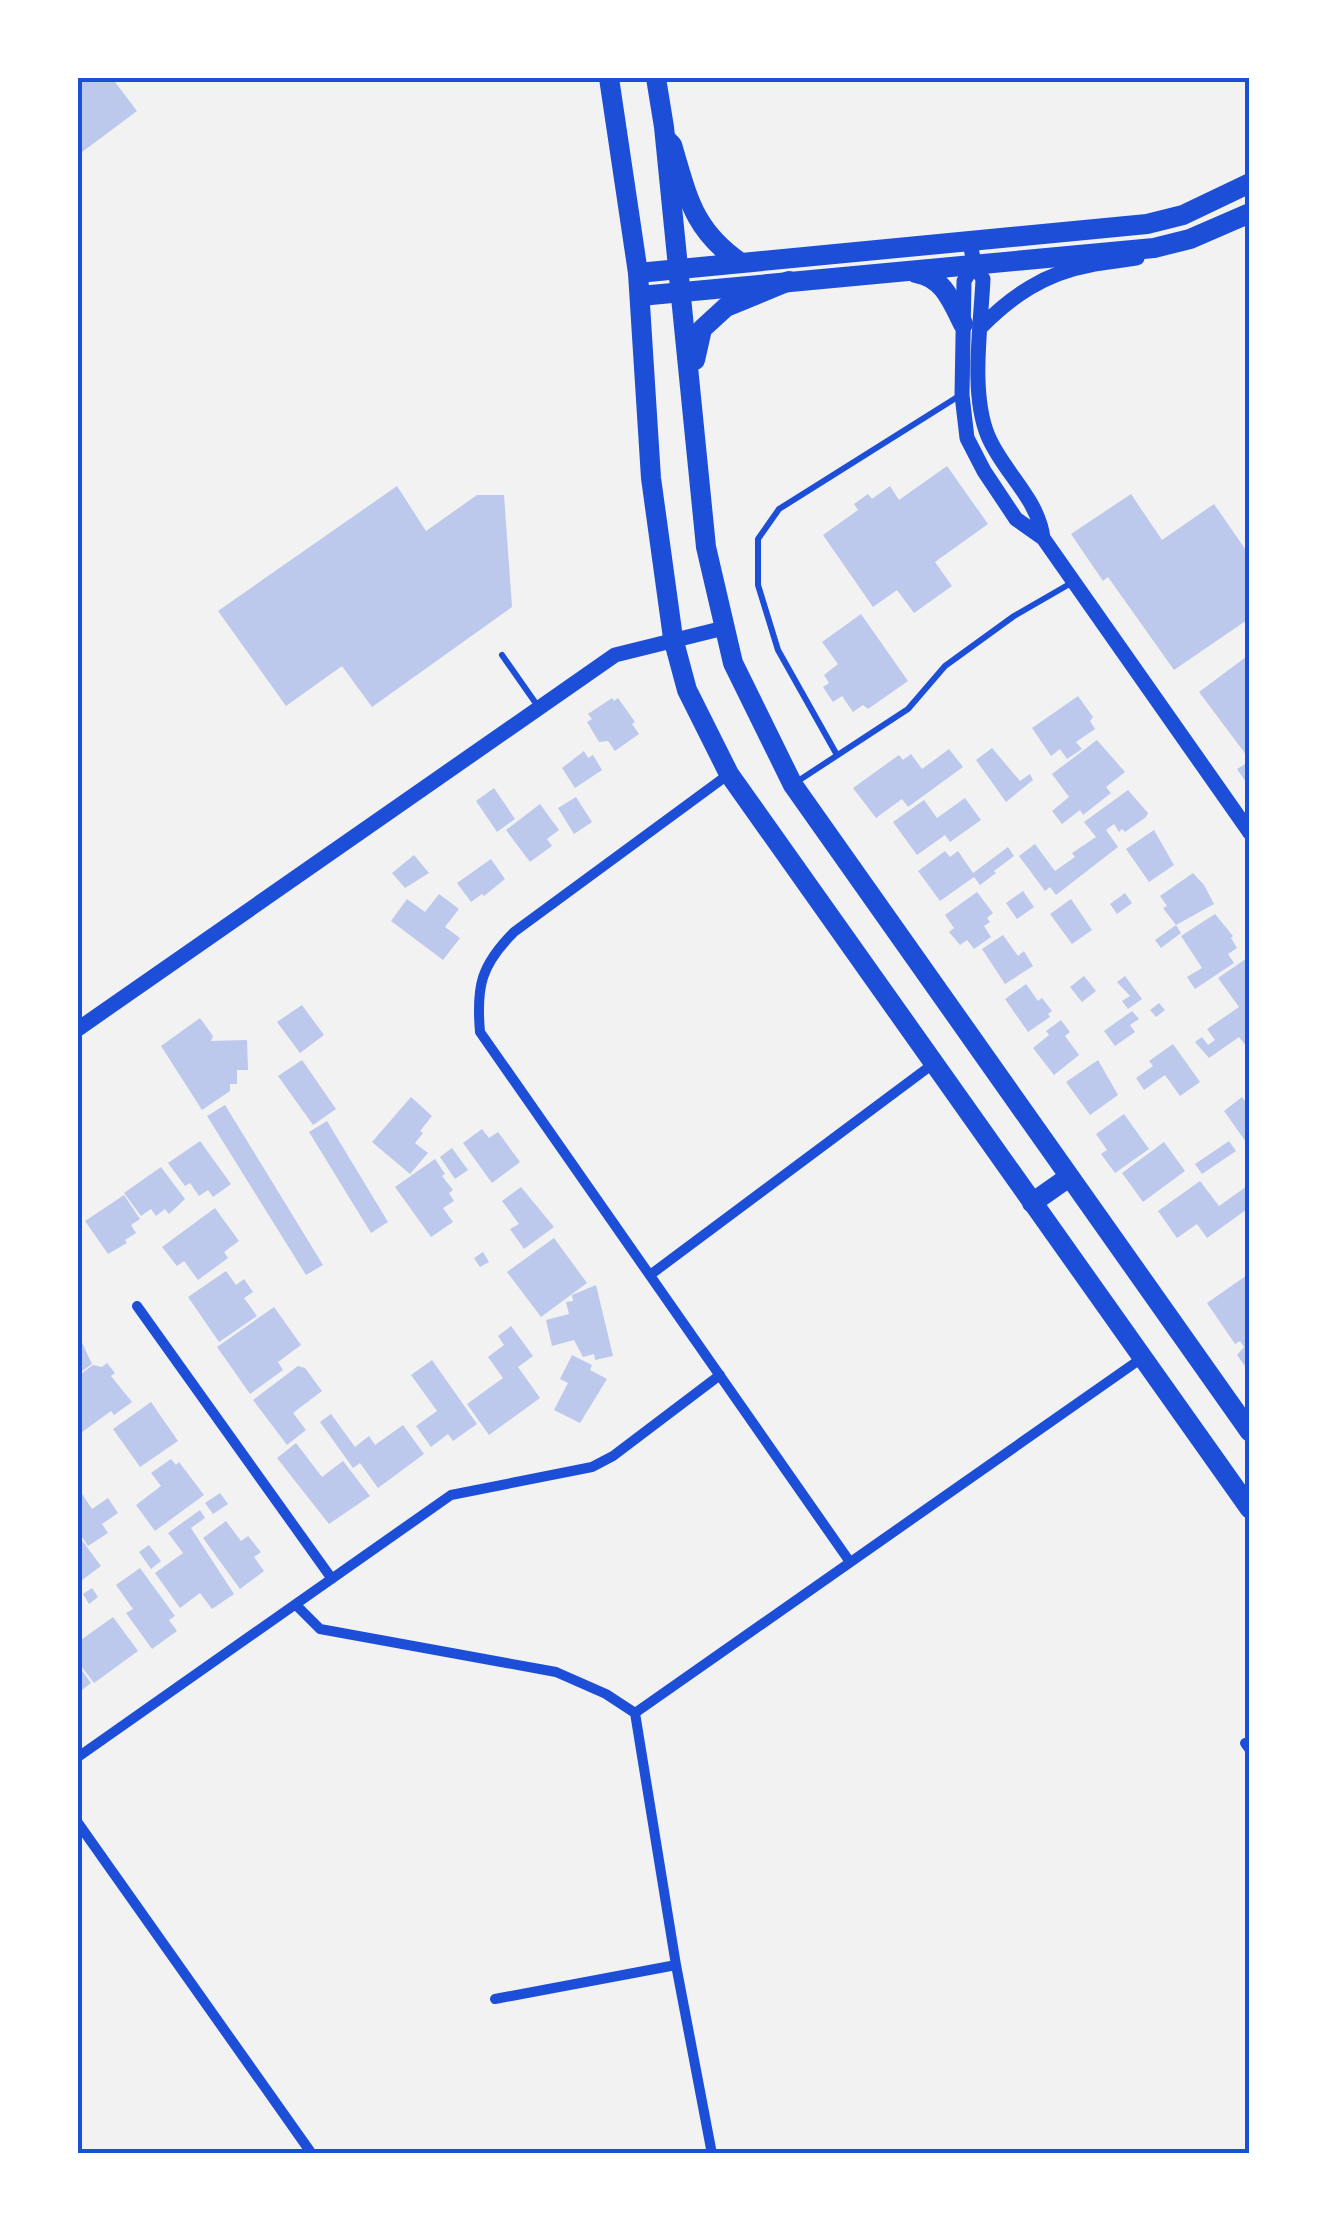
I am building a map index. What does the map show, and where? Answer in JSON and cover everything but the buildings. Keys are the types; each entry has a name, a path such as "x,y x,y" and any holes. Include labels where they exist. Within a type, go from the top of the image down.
{"main road":[{"path":"609,78 638,273 651,478 672,638 687,690 729,774 1250,1509"},
{"path":"656,78 682,292 706,547 724,628 746,695 793,785 1250,1432"},
{"path":"665,138 672,145 688,202 716,246 741,263"},
{"path":"638,273 1116,228 1168,220 1222,199 1250,183"},
{"path":"640,296 1154,248 1190,239 1250,214"},
{"path":"898,272 924,274 938,281 972,325"},
{"path":"691,389 702,328 726,307 789,281"},
{"path":"1032,1203 1069,1177"},
{"path":"1231,1483 1250,1469"}],"street":[{"path":"970,242 974,264 964,281 983,423 993,447 1040,517 1043,538"},
{"path":"1154,248 1136,258 1090,264 1044,279 972,325 962,395 967,438 1016,519 1043,538 1250,833"},
{"path":"78,1028 615,655 724,628"},
{"path":"729,774 514,932 494,952 480,978 480,1032 850,1562"},
{"path":"650,1275 933,1064"},
{"path":"137,1306 332,1579"},
{"path":"635,1713 1142,1358"},
{"path":"78,1757 451,1495 592,1468 720,1375"},
{"path":"296,1604 320,1628 556,1672 606,1694 635,1713 712,2154"},
{"path":"78,1822 312,2154"},
{"path":"495,1998 676,1965"}],"lane":[{"path":"837,756 778,650 758,585 758,539 779,509 962,395"},
{"path":"793,785 908,708 946,666 1014,616 1073,582"},
{"path":"502,655 538,706"}]}
